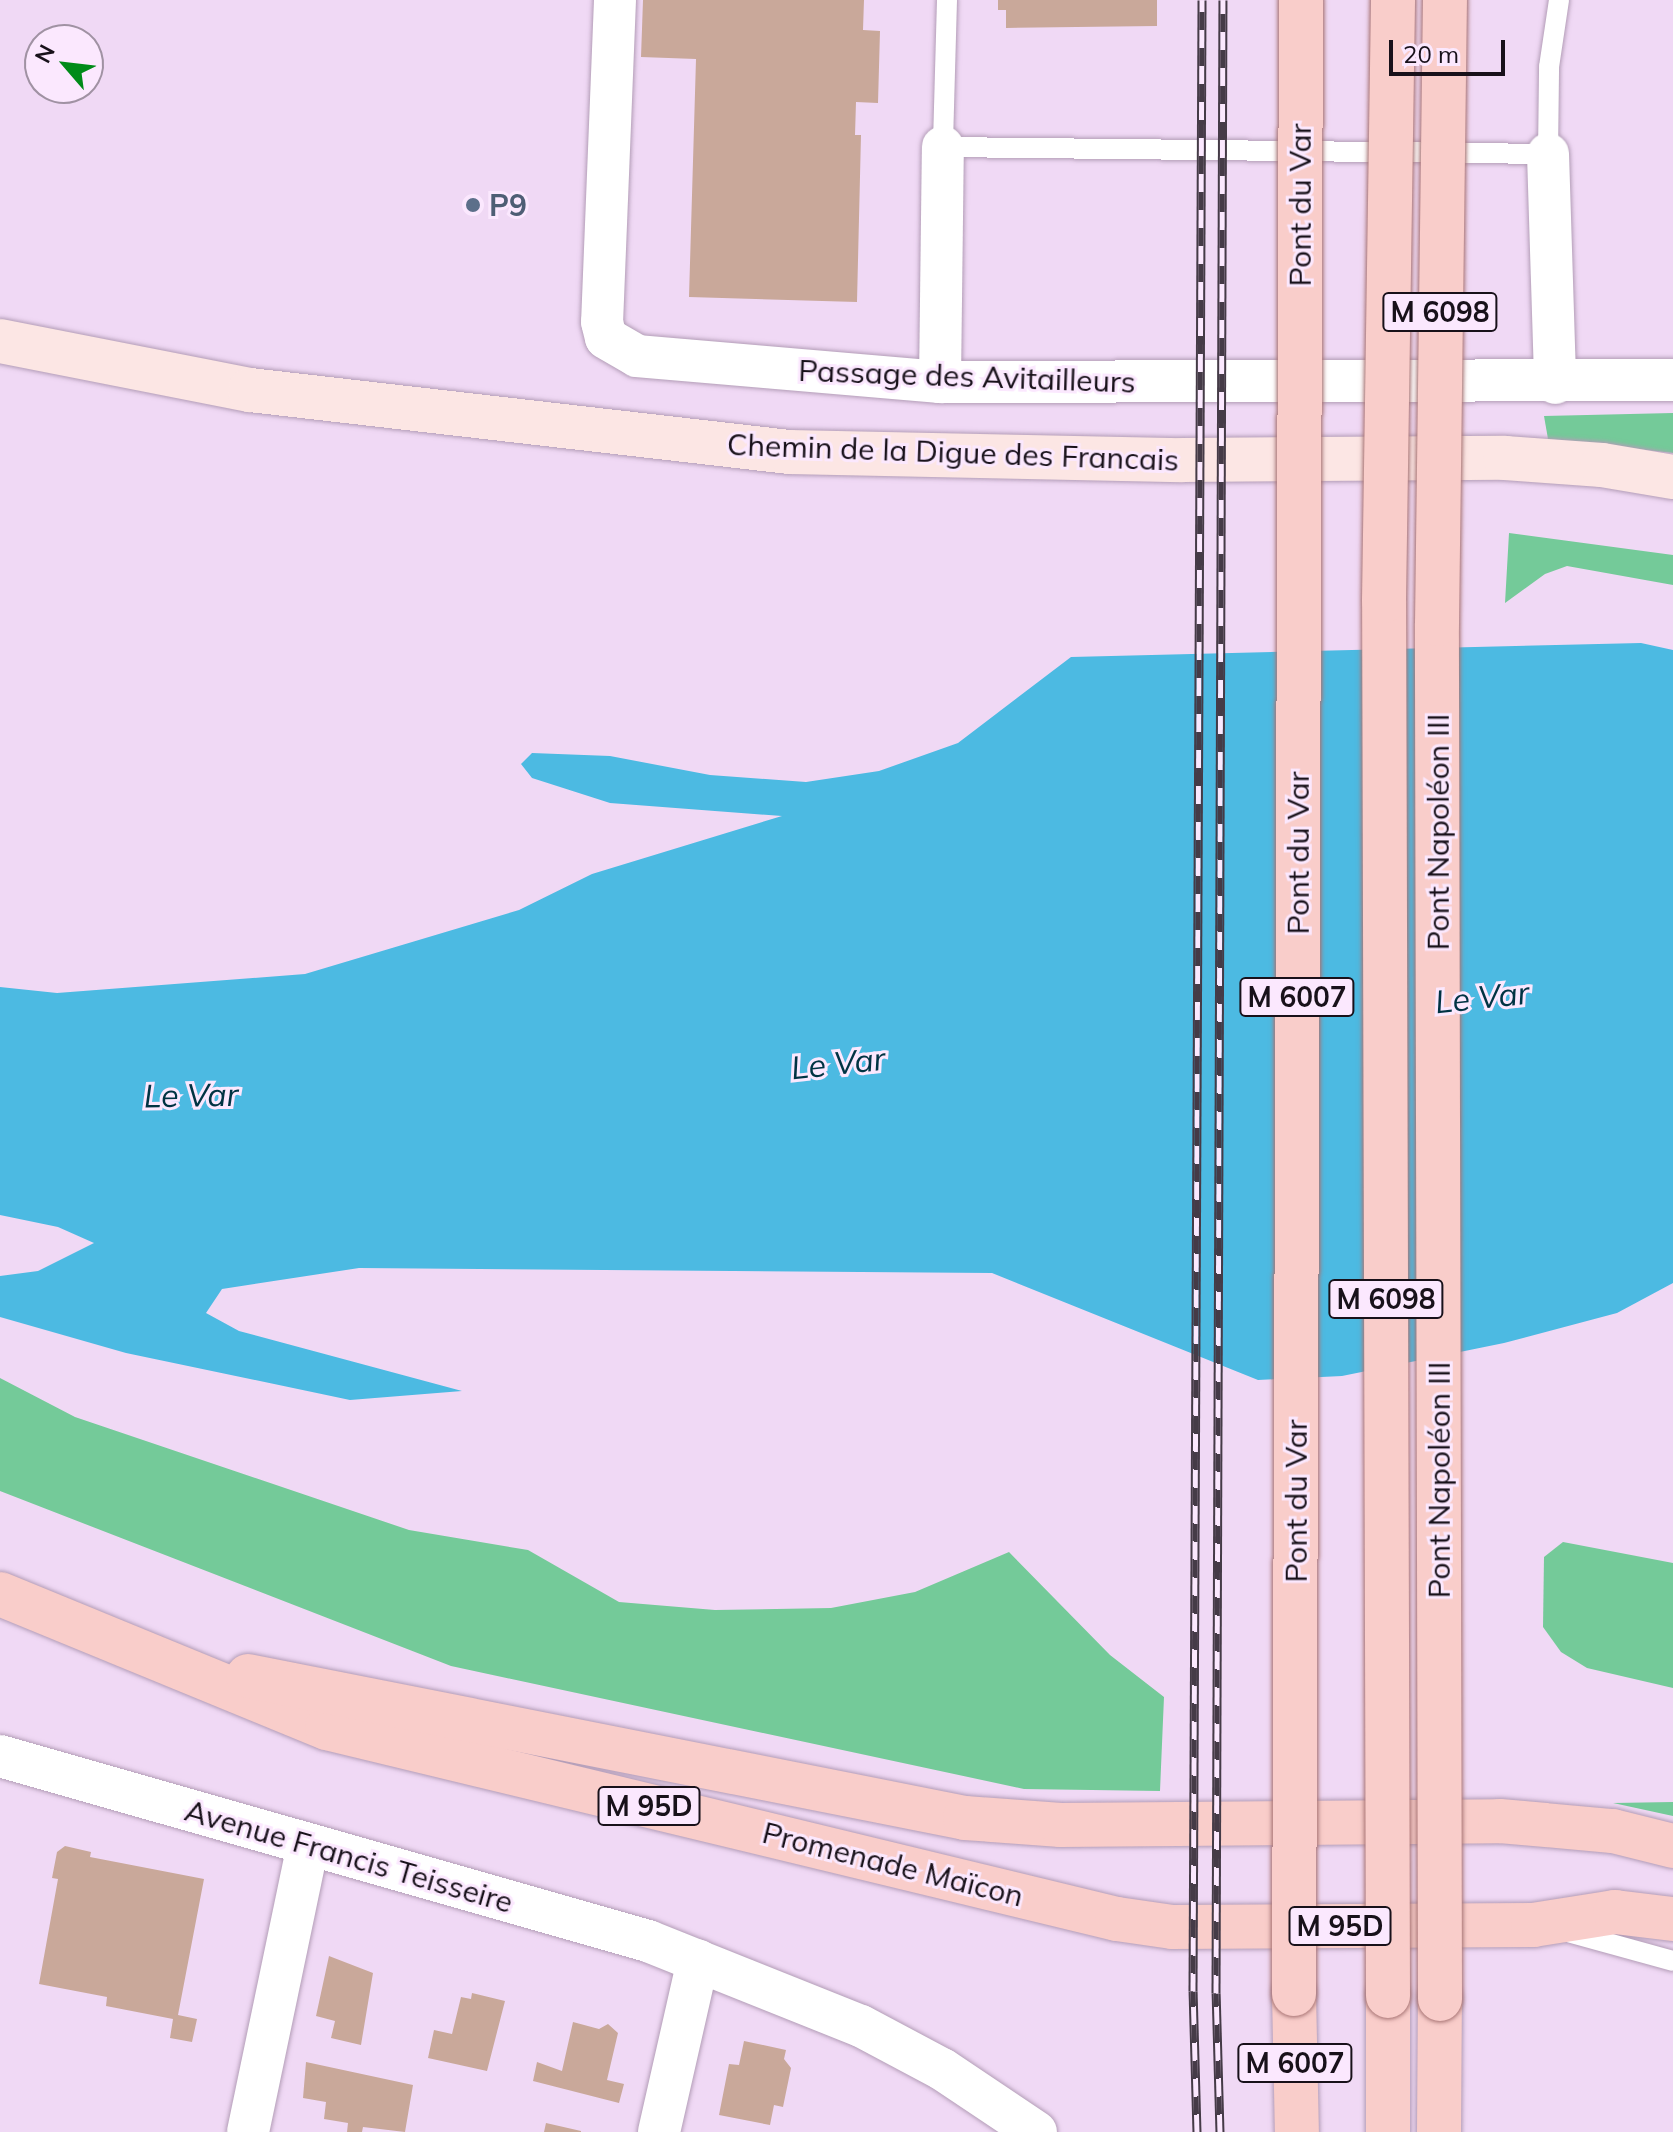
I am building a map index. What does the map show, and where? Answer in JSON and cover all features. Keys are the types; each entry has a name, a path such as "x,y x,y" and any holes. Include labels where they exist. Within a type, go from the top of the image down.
{"main road":[{"name":"Pont du Var","path":"1297,2132 1294,1994 1301,0"},
{"name":"Pont Napoléon III","path":"1388,2132 1384,601 1393,0"},
{"name":"Pont Napoléon III","path":"1441,2019 1437,609 1445,0"},
{"name":"Chemin de la Digue des Francais","path":"0,341 250,390 789,452 1182,460 1505,458 1602,465 1673,477"},
{"name":"Promenade Maïcon","path":"0,1594 134,1653 327,1728 1117,1919 1172,1927 1533,1925 1615,1912 1673,1919"},
{"name":"Promenade Maïcon","path":"134,1653 965,1818 1061,1825 1500,1821 1613,1831 1673,1846"},
{"name":"M 6098","path":"1439,2132 1441,2019"},
{"path":"1441,2019 1463,2132"}],"street":[{"name":"Passage des Avitailleurs","path":"615,0 603,298 606,338 637,356 672,362 940,382 1555,383 1673,380"},
{"path":"940,382 943,147"},
{"path":"1548,154 1555,383"},
{"name":"Avenue Francis Teisseire","path":"0,1756 648,1941 861,2026 942,2069 1036,2132"},
{"path":"248,2132 308,1845"},
{"path":"659,2132 698,1960"}],"lane":[{"path":"947,0 943,147 1548,154 1549,67 1559,0"},
{"path":"1533,1925 1622,1943 1673,1961"}],"green space":[{"path":"1673,413 1673,453 1548,439 1544,416"},
{"path":"1509,533 1673,555 1673,585 1567,566 1545,574 1505,603"},
{"path":"0,1378 75,1417 409,1530 528,1550 619,1602 715,1610 831,1608 915,1592 1009,1552 1110,1655 1164,1697 1160,1791 1024,1789 451,1666 0,1491"},
{"path":"1563,1542 1673,1563 1673,1688 1587,1668 1561,1652 1543,1627 1544,1557"},
{"path":"1673,1802 1673,1816 1613,1803"}],"water":[{"name":"Le Var","path":"1641,643 1673,650 1673,1283 1617,1313 1504,1343 1342,1376 1258,1380 992,1273 359,1268 222,1289 206,1313 239,1331 462,1391 350,1400 126,1353 0,1317 0,1276 38,1271 94,1243 58,1227 0,1215 0,987 57,993 305,974 519,910 592,874 782,816 610,803 532,778 521,764 532,753 610,756 710,775 806,782 879,771 958,743 1071,657"}],"building":[{"path":"643,0 864,0 863,30 880,31 878,103 856,102 855,135 861,135 857,302 689,297 696,59 641,57"},
{"path":"998,0 1157,0 1157,26 1006,28 1006,10 998,10"},
{"path":"65,1846 91,1852 90,1857 204,1879 178,2015 197,2019 192,2042 170,2038 173,2019 106,2006 107,1997 39,1984 58,1879 52,1878 57,1852"},
{"path":"329,1956 373,1973 361,2045 331,2038 335,2021 316,2016"},
{"path":"472,1993 505,2001 487,2071 428,2058 434,2030 452,2034 461,1997 471,1999"},
{"path":"573,2022 599,2029 608,2024 618,2033 607,2080 624,2084 619,2103 533,2081 537,2062 562,2071"},
{"path":"744,2041 786,2050 784,2059 791,2068 783,2107 774,2105 770,2125 719,2115 729,2064 739,2065"},
{"path":"306,2062 413,2085 405,2132 363,2127 362,2132 347,2132 348,2123 324,2119 326,2102 303,2098"},
{"path":"546,2123 581,2131 581,2132 544,2132"}],"railway":[{"path":"1197,2132 1193,1991 1202,0"},
{"path":"1220,2132 1216,1993 1223,0"}],"place":[{"name":"P9","path":"473,205"}]}
